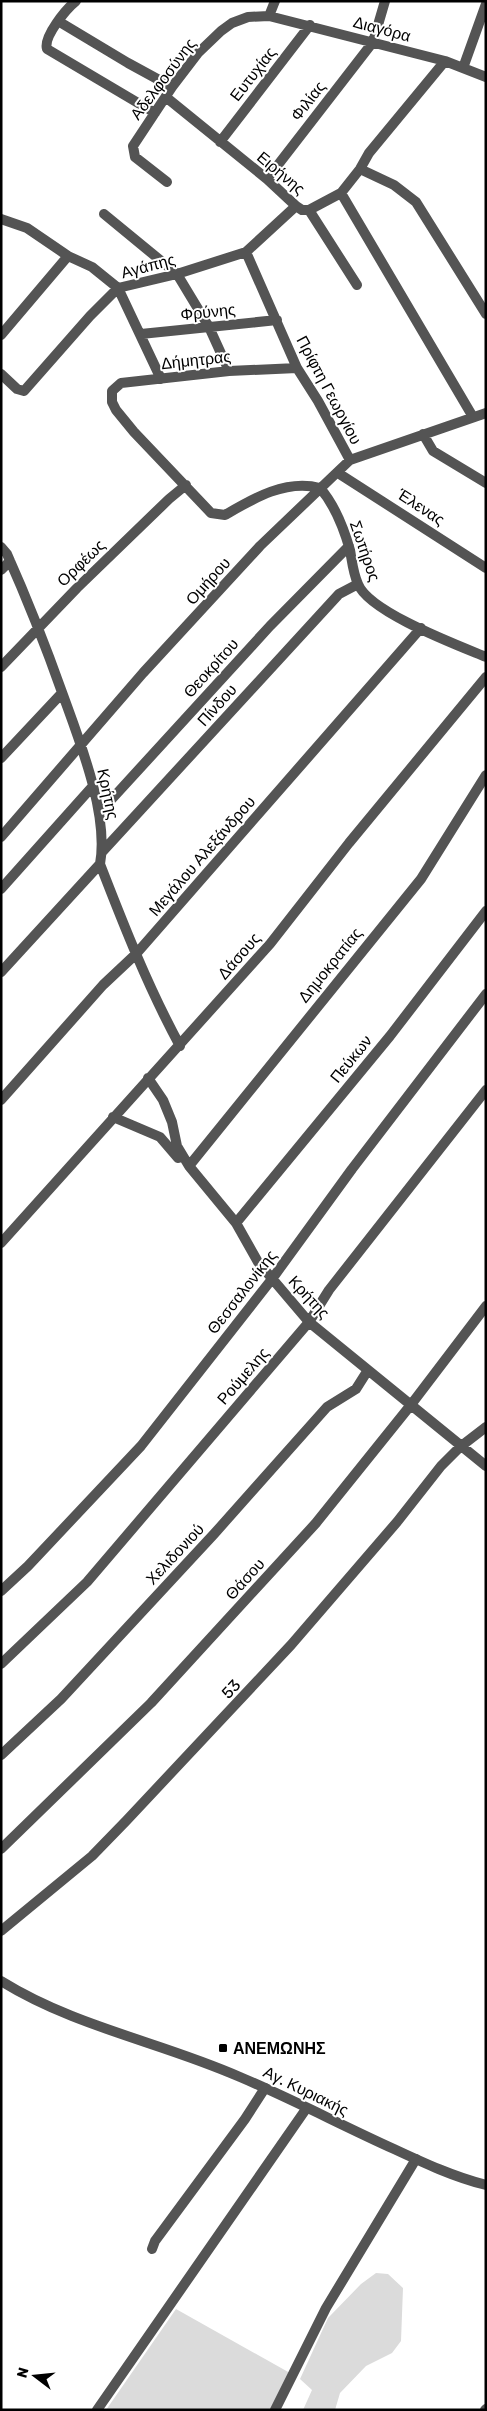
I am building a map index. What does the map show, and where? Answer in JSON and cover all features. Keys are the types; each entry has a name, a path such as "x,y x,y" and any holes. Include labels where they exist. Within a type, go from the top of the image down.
{"street":[{"path":"76,1 58,21 45,44 47,49 155,113"},
{"path":"269,16 275,1"},
{"path":"373,42 385,1"},
{"path":"463,68 486,4"},
{"name":"Διαγόρα","path":"269,16 445,61 486,77"},
{"name":"Αδελφοσύνης","path":"167,182 148,168 133,153 135,142 167,98 172,87 198,53 221,31 232,23 248,18 269,16"},
{"path":"58,21 172,87"},
{"name":"Ευτυχίας","path":"220,142 310,25"},
{"name":"Φιλίας","path":"267,179 373,42"},
{"path":"309,210 341,193 360,169 369,153 445,61"},
{"name":"Ειρήνης","path":"167,98 267,179 296,206 309,210 357,285"},
{"path":"360,169 394,185 416,202 486,314"},
{"path":"341,193 473,417"},
{"name":"Αγάπης","path":"1,374 20,391 24,391 90,316 118,288 177,274 246,252 296,206"},
{"path":"104,214 177,274 209,327 229,372"},
{"path":"1,219 26,228 68,256 92,267 118,288 142,334 161,379"},
{"name":"Πρίφτη Γεωργίου","path":"246,252 297,368 318,401 350,460"},
{"path":"1,335 68,256"},
{"name":"Φρύνης","path":"142,334 277,320"},
{"name":"Δήμητρας","path":"186,485 134,432 112,402 112,391 121,382 297,368"},
{"name":"Ομήρου","path":"1,838 81,743 260,546 350,460 486,413"},
{"path":"423,434 433,452 486,483"},
{"name":"Έλενας","path":"338,473 486,568"},
{"path":"186,485 212,513 225,515 251,500 295,484 320,488"},
{"name":"Ορφέως","path":"1,667 168,499 186,485"},
{"name":"Σωτήρος","path":"320,488 333,506 349,546 358,584 365,595 375,603 421,628 486,657"},
{"name":"Θεοκρίτου","path":"99,814 270,626 349,546"},
{"name":"Κρήτης","path":"1,547 10,561 39,627 81,743 99,814 102,852 100,864"},
{"path":"1,570 10,561"},
{"name":"Πίνδου","path":"102,852 339,594 358,584"},
{"name":"Μεγάλου Αλεξάνδρου","path":"1,1100 91,998 136,954 421,628"},
{"name":"Δάσους","path":"1,1243 270,944 349,843 486,677"},
{"path":"1,758 62,692"},
{"name":"Δημοκρατίας","path":"189,1166 420,879 486,775"},
{"path":"1,889 92,787"},
{"path":"1,972 100,864 136,954 180,1046"},
{"name":"Πεύκων","path":"236,1223 390,1036 486,911"},
{"name":"Θεσσαλονίκης","path":"1,1591 28,1566 141,1446 272,1279 352,1169 486,994"},
{"name":"Κρήτης","path":"148,1078 163,1100 172,1122 177,1146 189,1166 236,1223 258,1262 309,1322 460,1447 486,1466"},
{"name":"Ρούμελης","path":"1,1664 87,1582 309,1322 328,1290 486,1090"},
{"path":"113,1117 160,1137 174,1155 189,1166"},
{"name":"Θάσου","path":"1,1848 151,1703 316,1523 410,1406 486,1306"},
{"name":"Χελιδονιού","path":"1,1755 61,1699 214,1534 327,1407 356,1389 368,1370"},
{"name":"53","path":"1,1931 92,1856 234,1708 344,1585 441,1466 460,1447 486,1427"},
{"name":"Αγ. Κυριακής","path":"1,1981 43,2004 88,2024 202,2061 265,2088 306,2109 416,2159 468,2181 486,2185"},
{"path":"152,2249 155,2241 245,2120 265,2088"},
{"path":"97,2410 306,2109"},
{"path":"275,2410 326,2308 416,2159"}],"shaded area":[{"path":"376,2273 388,2274 403,2288 401,2341 392,2353 366,2366 340,2393 335,2410 303,2410 312,2390 300,2379 328,2318 361,2284"},
{"path":"176,2309 290,2373 270,2410 106,2410"}],"place":[{"name":"ΑΝΕΜΩΝΗΣ","path":"223,2048"}]}
